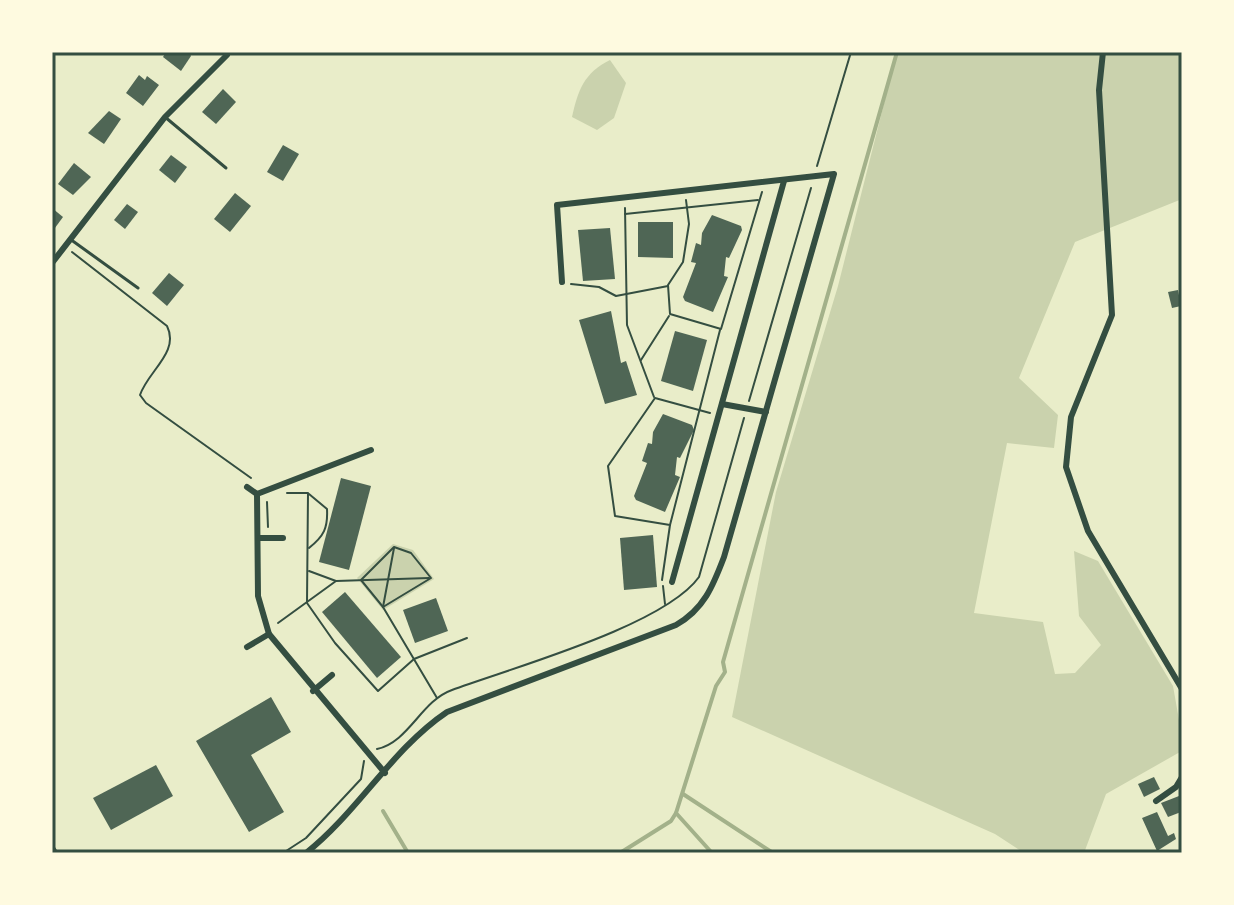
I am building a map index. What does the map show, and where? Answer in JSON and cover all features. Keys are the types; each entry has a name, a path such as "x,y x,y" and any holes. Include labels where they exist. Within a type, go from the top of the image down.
{"street":[{"path":"1103,52 1099,90 1112,315 1071,417 1066,467 1088,531 1182,689"},
{"path":"52,263 165,117 227,55"},
{"path":"306,853 363,798 416,738 447,712 689,618 714,584 834,174 557,205 562,282"},
{"path":"672,582 784,181"},
{"path":"722,404 766,412"},
{"path":"247,487 260,492 371,450"},
{"path":"260,492 264,538 258,596 269,634 313,691 385,773"},
{"path":"264,538 283,538"},
{"path":"247,647 269,634"},
{"path":"313,691 332,675"},
{"path":"1156,801 1176,787 1182,777"}],"lane":[{"path":"165,117 226,168"},
{"path":"70,239 138,288"},
{"path":"52,845 57,853"}],"path":[{"path":"283,853 306,838 361,779 362,765 368,755 390,746 437,698 627,626 690,590 699,577 851,52"},
{"path":"665,605 662,574 670,525 721,329 765,183"},
{"path":"641,360 670,314 668,285 683,262 689,224 685,191"},
{"path":"625,198 627,325 655,398"},
{"path":"625,214 759,200"},
{"path":"64,247 167,326 171,335 170,348 144,384 140,395 146,403 256,482 269,509 264,538"},
{"path":"562,282 599,287 616,296 668,285"},
{"path":"670,314 721,329"},
{"path":"655,398 719,415"},
{"path":"655,398 608,466 615,516 670,525"},
{"path":"282,493 308,493 327,509 328,524 322,538 307,549"},
{"path":"308,493 307,603 335,643 378,691 414,659 467,638"},
{"path":"394,547 411,553 431,578"},
{"path":"383,607 394,547"},
{"path":"361,580 394,547"},
{"path":"307,570 336,581 431,578"},
{"path":"383,607 431,578"},
{"path":"361,580 383,607 437,698"},
{"path":"272,625 336,581"}],"green space":[{"path":"897,52 1182,52 1182,199 1075,242 1019,378 1058,415 1054,448 1007,443 974,613 1043,622 1055,674 1075,673 1101,645 1079,616 1074,551 1098,561 1173,686 1182,737 1180,752 1106,794 1084,853 1024,853 995,834 732,717 776,492 838,286"},
{"path":"610,60 626,83 614,118 597,130 572,117 588,77"},
{"path":"393,544 413,550 434,579 383,610 357,578"}],"building":[{"path":"166,52 189,52 191,56 181,71 163,57"},
{"path":"139,75 145,80 147,76 159,85 143,106 126,93"},
{"path":"223,89 236,102 216,124 202,112"},
{"path":"109,111 121,119 104,144 88,133"},
{"path":"283,145 299,154 283,181 267,172"},
{"path":"171,155 187,167 175,183 159,170"},
{"path":"74,163 91,177 73,195 58,184"},
{"path":"235,193 251,206 230,232 214,219"},
{"path":"127,204 138,212 125,229 114,220"},
{"path":"52,208 63,217 52,232"},
{"path":"712,215 741,226 742,230 729,258 726,257 724,276 728,277 713,312 685,301 683,297 696,263 691,262 696,243 701,245 702,233"},
{"path":"638,222 673,222 673,258 638,257"},
{"path":"610,228 615,279 583,281 578,230"},
{"path":"169,273 184,285 167,306 152,293"},
{"path":"1178,290 1181,306 1172,308 1168,292"},
{"path":"611,311 621,363 626,361 637,395 605,404 579,320"},
{"path":"675,331 707,340 693,391 661,381"},
{"path":"663,414 692,425 694,430 680,458 677,457 675,475 680,477 665,512 636,500 634,496 647,463 642,461 648,443 652,444 653,432"},
{"path":"341,478 371,486 349,570 319,562"},
{"path":"653,535 657,587 624,590 620,538"},
{"path":"345,592 401,657 377,678 322,612"},
{"path":"436,598 448,631 415,643 403,610"},
{"path":"271,697 291,732 251,755 284,812 249,832 196,741"},
{"path":"156,765 173,796 111,830 93,798"},
{"path":"1154,777 1160,789 1144,797 1138,784"},
{"path":"1179,796 1181,812 1168,817 1161,803"},
{"path":"1157,812 1168,836 1174,833 1176,839 1157,851 1142,818"}],"waterway":[{"path":"712,853 676,813 716,686 725,672 723,662 897,52"},
{"path":"683,794 773,853"},
{"path":"383,811 408,853"},
{"path":"620,853 671,821 676,813"}]}
